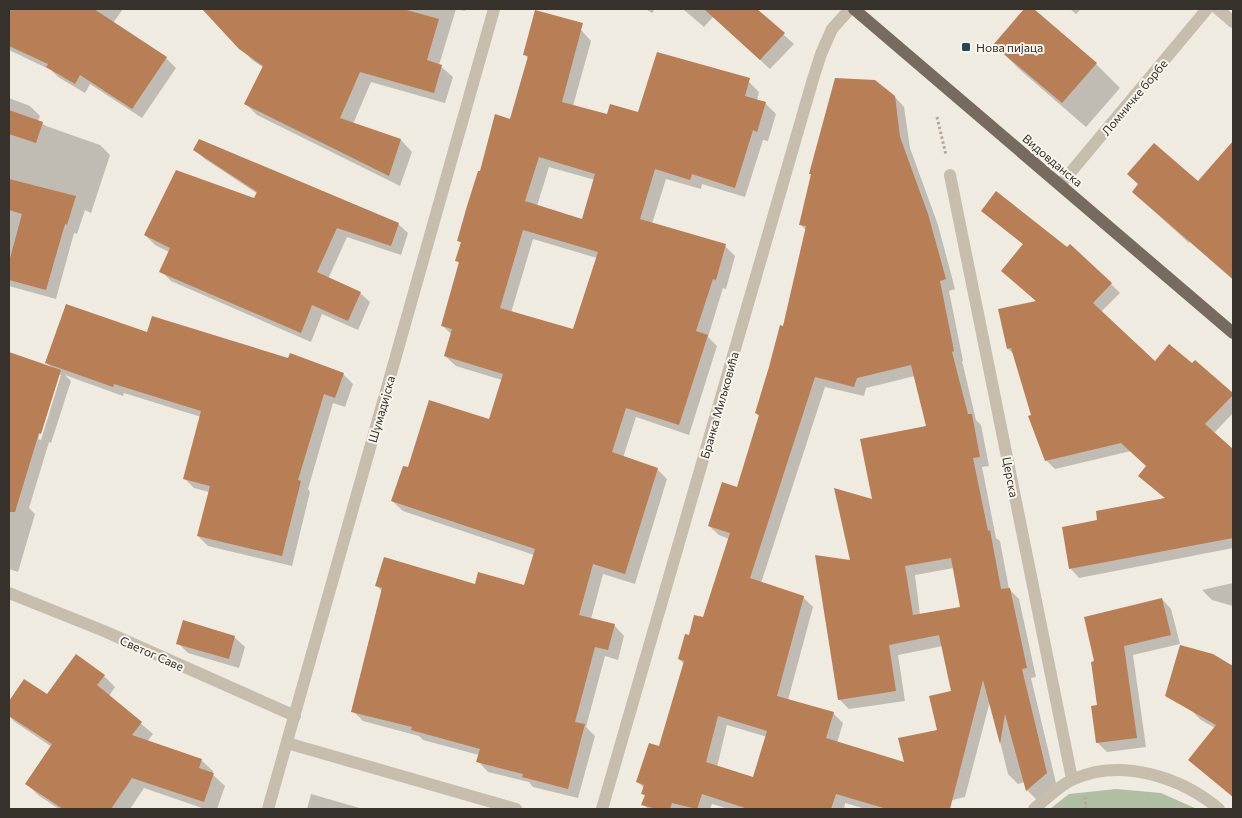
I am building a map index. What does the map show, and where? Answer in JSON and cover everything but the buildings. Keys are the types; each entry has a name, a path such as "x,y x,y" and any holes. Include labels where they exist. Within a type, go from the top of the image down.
{"main road":[{"name":"Видовданска","path":"854,9 1233,334"}],"street":[{"name":"Шумадијска","path":"268,809 494,9"},
{"name":"Бранка Миљковића","path":"602,809 813,79 832,29 850,9"},
{"name":"Ломничке борбе","path":"1060,185 1207,9"},
{"path":"1218,9 1233,22"},
{"name":"Церска","path":"950,175 1072,779"},
{"name":"Светог Саве","path":"9,593 104,631 295,716"},
{"path":"287,743 516,809"},
{"path":"1034,809 1072,779 1107,770 1125,770 1153,775 1179,784 1219,809"}],"path":[{"path":"938,117 950,175"}],"green space":[{"path":"1116,789 1161,793 1197,809 1050,809 1069,794"}],"place":[{"name":"Нова пијаца","path":"966,47"}]}
